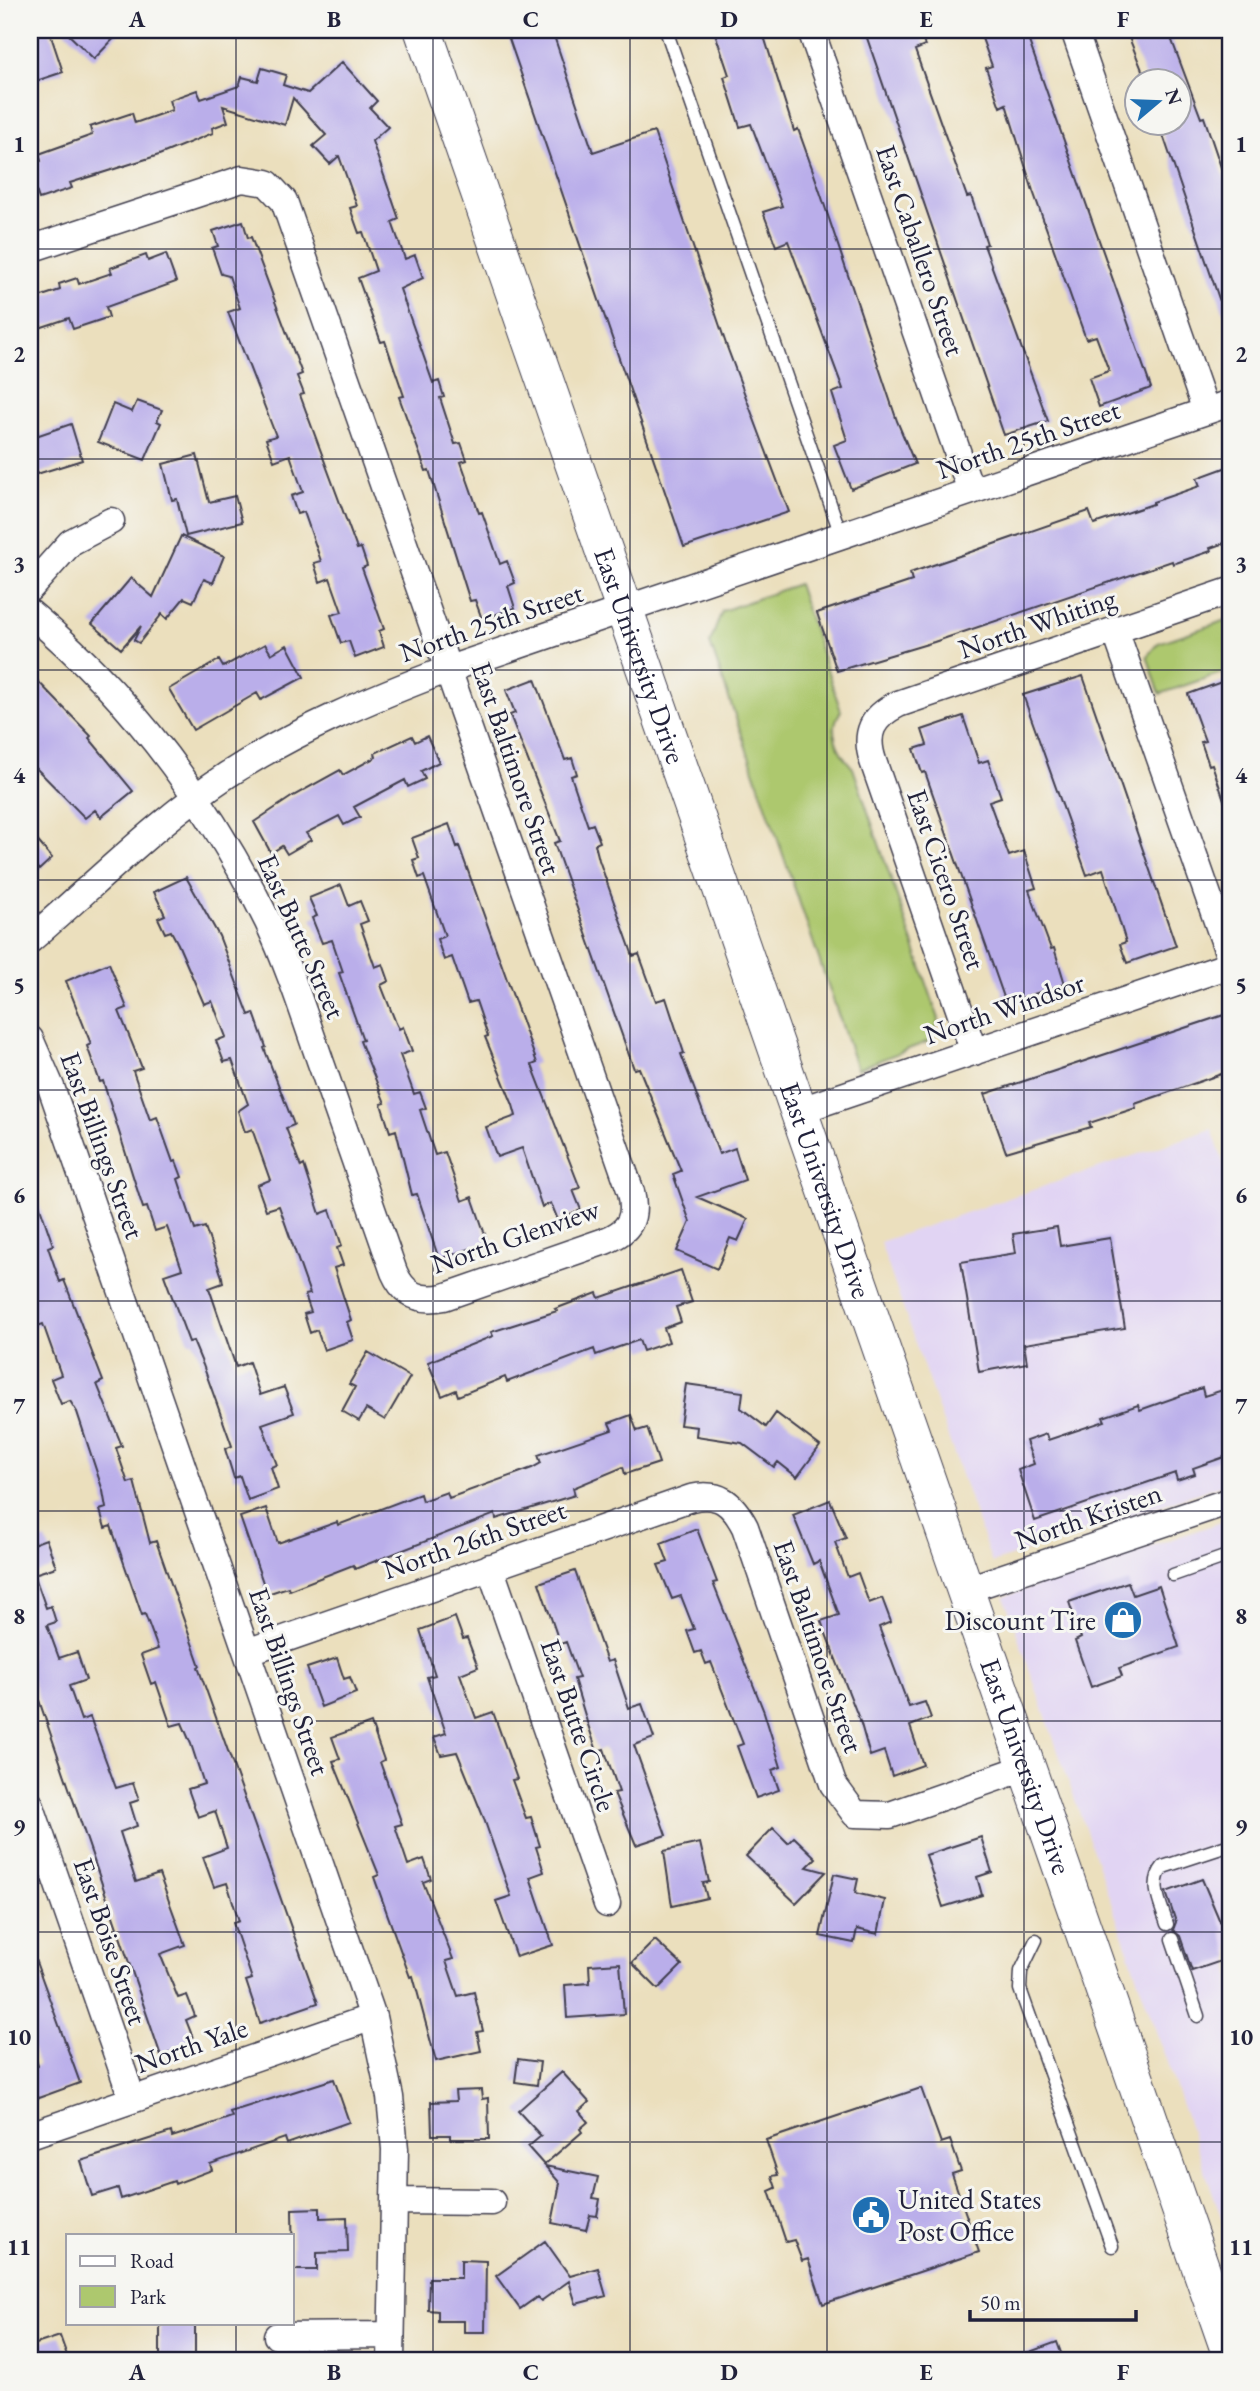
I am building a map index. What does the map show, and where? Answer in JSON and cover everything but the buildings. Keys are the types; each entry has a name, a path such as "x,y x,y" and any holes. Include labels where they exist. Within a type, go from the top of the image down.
{"main road":[{"name":"East University Drive","path":"423,30 1230,2352"}],"street":[{"name":"East Caballero Street","path":"811,30 971,491"},
{"path":"1074,30 1218,407"},
{"name":"East Baltimore Street","path":"30,249 232,181 256,179 267,183 290,211 631,1192 634,1213 632,1223"},
{"name":"North 25th Street","path":"30,940 196,798 256,757 316,724 449,669 1218,407"},
{"path":"30,588 71,542 111,521"},
{"name":"North Whiting","path":"870,726 887,709 898,704 1230,591"},
{"name":"East Butte Street","path":"30,613 124,705 196,798 268,924 292,981 394,1272 405,1290 414,1296"},
{"path":"1115,630 1230,958"},
{"name":"East Cicero Street","path":"870,726 873,761 974,1052"},
{"name":"North Windsor","path":"798,1111 1230,965"},
{"name":"East Billings Street","path":"30,1039 51,1087 373,2017 392,2110 396,2201 391,2348"},
{"name":"North Glenview","path":"414,1296 444,1297 605,1241 625,1231 632,1223"},
{"name":"North 26th Street","path":"247,1652 691,1498 713,1495 723,1499"},
{"name":"East Baltimore Street","path":"723,1499 732,1505 745,1527 833,1784 855,1814 890,1815 1027,1767"},
{"name":"North Kristen","path":"965,1590 1230,1501"},
{"name":"East Butte Circle","path":"491,1567 607,1904"},
{"name":"East Boise Street","path":"30,1804 132,2098"},
{"name":"North Yale","path":"30,2135 373,2017"},
{"path":"396,2201 492,2202"},
{"path":"277,2336 391,2348"}],"lane":[{"path":"666,30 841,536"},
{"path":"1173,1575 1230,1555"},
{"path":"1167,1924 1156,1884 1163,1867 1230,1845"},
{"path":"1172,1939 1198,2016"},
{"path":"1036,1940 1021,1971 1020,1989 1112,2246"}],"shaded area":[{"path":"1212,1129 1230,1182 1230,1482 992,1563 880,1242"},
{"path":"1230,1519 1230,2242 1004,1597"}],"green space":[{"path":"798,584 841,711 835,726 836,741 853,768 939,1019 932,1040 857,1069 710,643 722,611"},
{"path":"1230,619 1230,670 1160,694 1147,656 1158,643"}],"place":[{"name":"Discount Tire","path":"1123,1620"},
{"name":"United States Post Office","path":"871,2215"}]}
